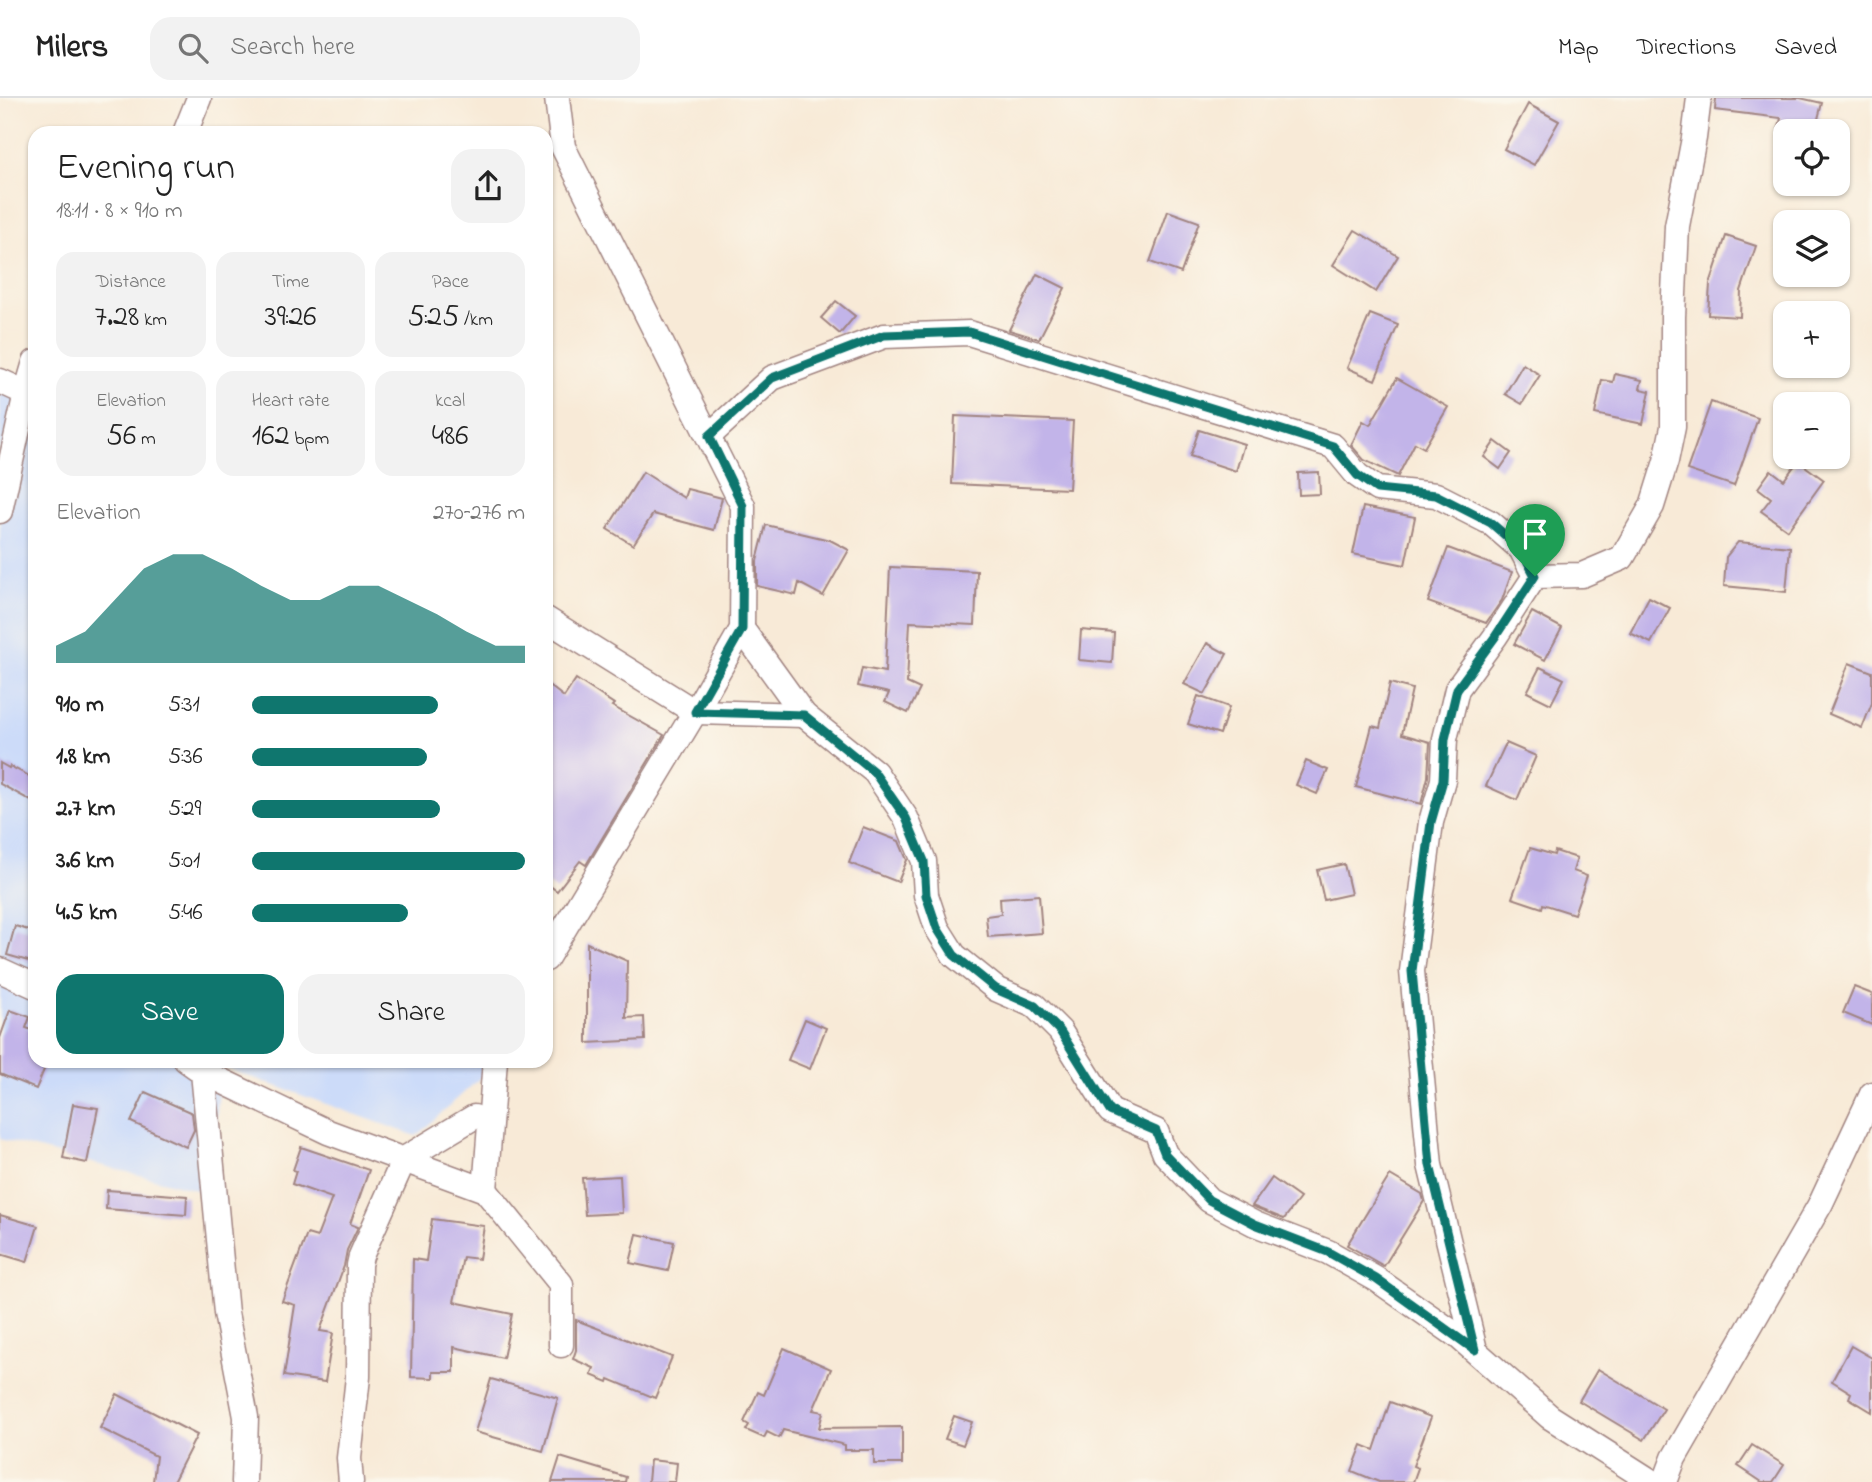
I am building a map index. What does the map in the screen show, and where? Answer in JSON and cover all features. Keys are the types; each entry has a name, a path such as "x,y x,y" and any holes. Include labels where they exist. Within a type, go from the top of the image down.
{"street":[{"path":"188,126 199,98"},
{"path":"553,947 742,629 743,506 563,146 557,98"},
{"path":"1535,576 1582,575 1622,558 1652,506 1673,427 1673,317 1677,226 1699,98"},
{"path":"709,436 772,378 884,335 969,332 1333,446 1357,475 1377,489 1436,495 1491,523 1521,549 1535,576"},
{"path":"0,381 26,393"},
{"path":"0,511 28,386"},
{"path":"1475,1350 1430,1165 1412,971 1431,822 1443,780 1445,739 1457,689 1535,576"},
{"path":"553,623 695,712 804,715"},
{"path":"742,629 804,715 874,772 906,818 924,861 926,895 937,928 954,955 996,989 1035,1006 1060,1031 1110,1111 1156,1131 1165,1154 1209,1200 1255,1224 1328,1252 1376,1279 1475,1350 1550,1417 1652,1482"},
{"path":"0,970 28,983"},
{"path":"195,1068 226,1313 246,1418 244,1482"},
{"path":"199,1068 327,1132 485,1190 561,1284 561,1345"},
{"path":"485,1190 494,1068"},
{"path":"1665,1482 1674,1458 1821,1203 1872,1094"},
{"path":"351,1482 349,1458 358,1377 361,1256 404,1159 474,1117"}],"shaded area":[{"path":"0,373 28,380 28,1068 222,1068 208,1193 0,1139"},
{"path":"225,1068 491,1068 416,1136"}],"building":[{"path":"1716,98 1800,98 1822,103 1818,119 1781,119 1715,110"},
{"path":"1528,104 1559,121 1534,165 1504,149"},
{"path":"1168,211 1199,222 1181,273 1150,262"},
{"path":"1355,230 1398,256 1376,292 1333,265"},
{"path":"1726,236 1756,246 1741,291 1740,317 1708,315 1710,284"},
{"path":"1037,274 1065,288 1039,339 1009,330"},
{"path":"836,301 855,316 840,334 821,318"},
{"path":"1370,314 1398,325 1375,380 1347,368"},
{"path":"1523,364 1540,375 1522,404 1505,394"},
{"path":"1615,374 1642,380 1640,389 1650,391 1643,424 1595,414 1602,380 1613,382"},
{"path":"1397,378 1448,407 1424,448 1415,443 1398,476 1364,460 1351,445 1363,421 1370,425"},
{"path":"1711,402 1758,418 1734,486 1687,470"},
{"path":"955,416 1073,421 1069,489 952,484"},
{"path":"1199,430 1244,444 1236,471 1190,456"},
{"path":"1495,441 1511,453 1500,469 1484,457"},
{"path":"1792,469 1809,469 1824,480 1788,530 1761,511 1771,498 1758,488 1771,470 1784,480"},
{"path":"643,472 684,498 687,489 722,498 714,530 653,514 633,545 607,529"},
{"path":"1319,472 1320,494 1299,495 1298,473"},
{"path":"1363,507 1415,517 1405,565 1353,554"},
{"path":"766,525 830,540 849,550 823,596 799,583 796,595 757,586 757,561"},
{"path":"1738,542 1790,547 1786,592 1724,586 1726,557"},
{"path":"1448,548 1512,572 1502,600 1486,623 1428,602"},
{"path":"890,567 977,571 975,625 910,622 907,683 920,689 908,713 885,702 889,693 858,686 862,668 885,672"},
{"path":"1649,597 1670,608 1651,643 1630,633"},
{"path":"1532,612 1562,628 1545,660 1514,644"},
{"path":"1081,630 1114,633 1112,663 1079,660"},
{"path":"1207,643 1227,654 1205,694 1184,684"},
{"path":"1849,663 1872,672 1872,703 1862,728 1829,714"},
{"path":"1540,667 1564,679 1551,704 1527,692"},
{"path":"576,679 614,704 612,706 664,735 586,865 580,861 557,891 553,888 553,688 564,697"},
{"path":"1390,683 1412,689 1402,734 1430,742 1428,777 1421,804 1356,787 1372,726 1380,728"},
{"path":"1198,696 1229,707 1220,734 1188,724"},
{"path":"1506,743 1536,756 1517,800 1486,786"},
{"path":"1306,761 1328,770 1317,794 1296,785"},
{"path":"0,763 28,775 28,799 0,784"},
{"path":"863,827 899,841 907,860 898,882 849,863"},
{"path":"1530,848 1554,855 1555,851 1577,858 1573,871 1587,876 1574,914 1543,904 1542,908 1512,898"},
{"path":"1344,864 1351,894 1324,900 1317,870"},
{"path":"1039,895 1042,933 988,937 986,916 1001,914 1000,898"},
{"path":"15,926 28,930 28,961 7,955"},
{"path":"587,943 627,961 626,1018 644,1017 645,1040 587,1043"},
{"path":"1854,987 1872,994 1872,1025 1843,1013"},
{"path":"10,1010 28,1016 28,1068 45,1068 36,1089 0,1074 0,1038"},
{"path":"805,1019 826,1028 810,1069 788,1060"},
{"path":"145,1092 192,1113 194,1130 186,1147 131,1122"},
{"path":"73,1104 98,1108 87,1163 63,1158"},
{"path":"301,1147 369,1170 350,1224 358,1227 347,1250 344,1266 320,1331 333,1333 325,1382 284,1376 295,1305 282,1301 307,1234 317,1237 332,1198 292,1184 296,1171 293,1170"},
{"path":"1390,1175 1422,1194 1424,1201 1384,1266 1347,1245"},
{"path":"620,1176 622,1213 585,1215 582,1178"},
{"path":"1272,1178 1300,1198 1284,1219 1252,1206"},
{"path":"107,1190 187,1196 186,1215 106,1209"},
{"path":"0,1215 38,1226 27,1262 0,1254"},
{"path":"432,1219 484,1226 479,1259 463,1257 454,1302 512,1314 503,1358 454,1347 454,1372 433,1372 433,1378 411,1377 413,1259 426,1261"},
{"path":"637,1234 674,1242 668,1271 630,1263"},
{"path":"576,1320 672,1357 655,1398 609,1379 608,1382 591,1375 594,1368 573,1359 576,1350"},
{"path":"1851,1346 1872,1358 1872,1412 1849,1398 1851,1393 1832,1381"},
{"path":"784,1348 831,1369 813,1410 823,1412 819,1428 902,1427 902,1464 874,1464 874,1450 845,1450 845,1445 783,1430 779,1438 767,1432 764,1438 746,1430 749,1425 744,1422 758,1392 764,1395"},
{"path":"1598,1369 1664,1409 1644,1440 1579,1401"},
{"path":"491,1379 558,1398 543,1451 475,1432"},
{"path":"117,1394 197,1435 173,1482 153,1482 156,1456 100,1428"},
{"path":"1390,1402 1431,1417 1413,1466 1418,1468 1413,1482 1379,1482 1352,1471 1362,1445 1374,1450"},
{"path":"954,1416 972,1422 963,1445 945,1439"},
{"path":"1752,1445 1784,1465 1773,1482 1762,1482 1738,1466"},
{"path":"560,1457 626,1477 625,1482 552,1482"},
{"path":"650,1460 677,1463 675,1482 648,1482"}],"route":[{"path":"969,332 1333,446 1357,475 1377,489 1436,495 1491,523 1521,549 1535,576 1457,689 1445,739 1443,780 1431,822 1412,971 1430,1165 1475,1350 1460,1336 1376,1279 1328,1252 1255,1224 1209,1200 1165,1154 1156,1131 1110,1111 1060,1031 1035,1006 996,989 954,955 937,928 926,895 924,861 906,818 874,772 804,715 695,712 742,629 743,506 709,436 772,378 884,335 969,332"}]}
